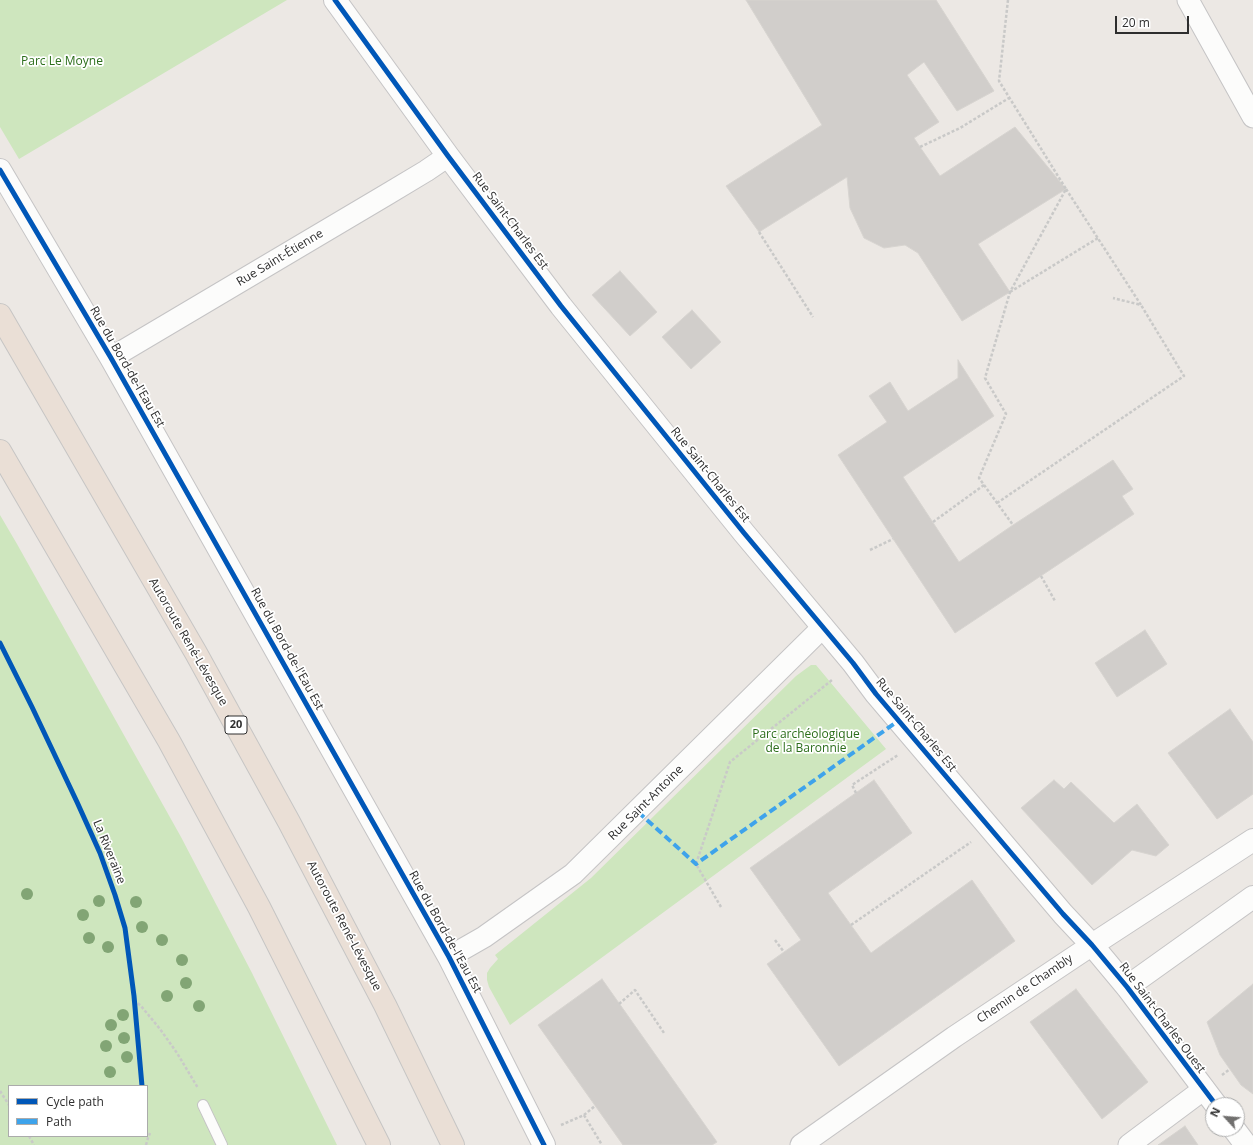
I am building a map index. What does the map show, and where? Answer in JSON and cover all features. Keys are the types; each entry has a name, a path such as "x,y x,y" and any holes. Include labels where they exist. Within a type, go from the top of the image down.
{"highway":[{"name":"Autoroute René-Lévesque","path":"0,315 196,653 289,822 385,1005 453,1145"},
{"path":"0,451 169,741 258,907 379,1145"}],"street":[{"name":"Rue Saint-Charles Est","path":"335,0 448,156 561,306 739,527 853,663 876,694 1063,914 1092,945"},
{"path":"1188,0 1253,116"},
{"name":"Rue Saint-Étienne","path":"111,358 386,195 448,156"},
{"name":"Rue du Bord-de-l'Eau Est","path":"0,170 111,358 449,957 544,1145"},
{"name":"Rue Saint-Antoine","path":"449,957 484,937 573,874 638,812 823,627"},
{"name":"Chemin de Chambly","path":"801,1145 954,1037 1253,840"},
{"path":"1127,987 1253,897"},
{"name":"Rue Saint-Charles Ouest","path":"1092,945 1127,987 1210,1097"},
{"path":"1129,1145 1205,1100"}],"lane":[{"path":"203,1105 222,1145"}],"path":[{"path":"997,502 1184,376 1141,305 1066,189 999,81 1008,0"},
{"path":"920,147 960,128 1009,98"},
{"path":"1013,525 979,478 1006,414 986,378 1010,292 1066,189"},
{"path":"759,232 813,317"},
{"path":"1010,292 1098,238"},
{"path":"1113,298 1141,305"},
{"path":"933,522 984,485"},
{"path":"870,550 893,539"},
{"path":"1041,576 1055,601"},
{"path":"721,907 696,864 730,762 832,680"},
{"path":"856,793 852,785 916,742"},
{"path":"851,926 990,829"},
{"path":"776,940 784,952"},
{"path":"619,1004 635,990 664,1033"},
{"path":"134,998 135,1007"},
{"path":"134,998 160,1029 177,1053 200,1091"},
{"path":"0,1091 8,1103"},
{"path":"558,1126 584,1115 595,1106"},
{"path":"584,1115 602,1145"},
{"path":"150,1131 153,1139"},
{"path":"146,1145 150,1131"}],"green space":[{"name":"Parc Le Moyne","path":"0,0 287,0 19,159 0,127"},
{"path":"0,515 181,837 252,973 337,1145 0,1145"},
{"name":"Parc archéologique de la Baronnie","path":"811,665 816,665 886,749 510,1025 489,987 487,980 487,973 498,959 495,955 591,878 796,676"}],"building":[{"path":"746,0 936,0 994,91 957,111 924,62 907,75 939,122 914,138 920,147 940,176 1015,127 1066,189 978,244 1010,292 962,321 918,253 905,245 884,248 864,238 850,208 847,177 759,232 726,186 822,125"},
{"path":"620,271 657,312 630,336 592,295"},
{"path":"692,310 721,342 691,369 662,337"},
{"path":"958,360 994,416 903,477 959,562 1113,460 1133,489 1122,496 1134,514 955,633 838,455 887,422 869,396 890,382 908,411 958,378"},
{"path":"1145,630 1167,664 1117,697 1095,663"},
{"path":"1230,709 1253,742 1253,794 1217,819 1168,753"},
{"path":"874,780 912,833 828,893 871,953 972,880 1015,941 839,1066 767,964 801,940 750,868"},
{"path":"1054,780 1064,789 1071,782 1114,823 1137,804 1169,845 1156,856 1132,850 1092,885 1021,808"},
{"path":"602,979 717,1142 712,1145 623,1145 538,1025"},
{"path":"1253,984 1253,1094 1241,1085 1220,1055 1207,1022"},
{"path":"1076,989 1148,1082 1102,1119 1030,1022"},
{"path":"1185,1126 1198,1145 1158,1145"}],"marked path":[{"path":"638,812 696,864 898,721"}],"cycle path":[{"path":"335,0 448,156 561,306 744,533 853,663 876,694 1127,987 1210,1097"},
{"path":"0,170 111,358 449,957 544,1145"},
{"name":"La Riveraine","path":"0,643 77,802 100,853 115,895 125,928 134,996 142,1085"}]}
